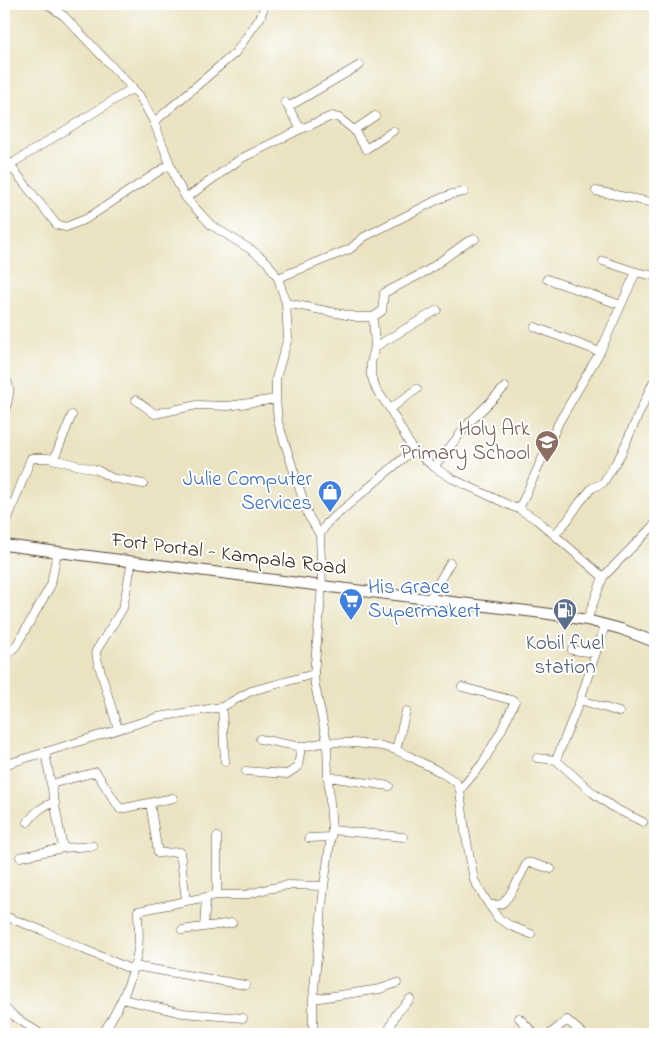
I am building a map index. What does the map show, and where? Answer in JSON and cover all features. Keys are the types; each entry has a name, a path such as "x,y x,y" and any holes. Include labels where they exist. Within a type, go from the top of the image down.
{"main road":[{"name":"Fort Portal - Kampala Road","path":"4,545 543,613 587,620 621,629 655,642"}],"street":[{"path":"48,4 64,16 139,95 154,122 176,180 186,198 211,225 267,262 278,278 286,303 288,338 276,378 276,399 278,422 290,461 308,515 320,535 322,586 314,685 327,742 332,833 324,886 313,999 313,1034"},
{"path":"154,122 235,53 260,18 265,4"},
{"path":"301,129 287,105 360,65"},
{"path":"133,88 16,160 13,163 13,168 54,222 57,225 66,227 86,219 170,164"},
{"path":"186,198 242,158 329,117 336,116 354,130 366,149 393,131"},
{"path":"354,130 375,116"},
{"path":"596,191 655,202"},
{"path":"278,278 350,249 364,237 439,199 464,192"},
{"path":"286,303 357,317 373,317 382,311 384,293 427,271 467,242 475,239"},
{"path":"603,261 655,276"},
{"path":"519,509 560,422 600,352 636,272"},
{"path":"547,279 621,305"},
{"path":"375,347 437,310"},
{"path":"373,317 375,347 371,363 371,376 376,389 390,409 413,450 453,479 513,508 519,509 537,520 603,577"},
{"path":"535,326 600,352"},
{"path":"4,377 9,384 10,390 4,415"},
{"path":"554,535 592,488 603,483 621,454 653,382 655,382"},
{"path":"434,467 468,424 505,386"},
{"path":"390,409 417,389"},
{"path":"136,400 155,414 197,405 228,406 276,399"},
{"path":"54,460 72,415"},
{"path":"320,535 327,523 413,450"},
{"path":"4,529 31,458 48,458 97,470 112,478 143,484"},
{"path":"587,620 603,577 655,524"},
{"path":"4,656 16,646 51,585 57,552"},
{"path":"118,729 96,651 123,608 132,561"},
{"path":"429,599 450,563"},
{"path":"556,760 580,700 605,626"},
{"path":"572,650 596,653"},
{"path":"4,765 158,716 222,707 251,691 314,674"},
{"path":"460,790 482,764 516,701 462,687"},
{"path":"580,700 619,712"},
{"path":"222,707 225,762"},
{"path":"396,750 406,712"},
{"path":"260,739 301,747 327,742 382,746 396,750 456,782 460,790 474,880 498,918 511,926 531,934"},
{"path":"246,771 287,774 298,767 301,747"},
{"path":"45,752 63,848"},
{"path":"536,758 556,760 593,793 614,808 643,822"},
{"path":"51,784 96,772 120,809 173,798"},
{"path":"328,777 389,786"},
{"path":"28,822 41,808 55,802"},
{"path":"150,803 158,853 180,852 186,900"},
{"path":"309,838 332,833 403,837"},
{"path":"217,837 217,895"},
{"path":"20,857 63,848 93,846"},
{"path":"489,905 501,904 504,901 510,894 527,863 550,869"},
{"path":"102,1034 114,1016 134,968 138,949 138,911 217,895 245,895 288,884 324,886"},
{"path":"204,927 206,897"},
{"path":"4,916 134,968 245,985"},
{"path":"182,930 232,923"},
{"path":"313,999 380,989 397,983"},
{"path":"122,999 183,1013 243,1018"},
{"path":"387,1034 396,1014 410,999"},
{"path":"4,1007 35,1033"},
{"path":"519,1018 535,1034"},
{"path":"550,1034 567,1020 583,1034"}],"place":[{"name":"Holy Ark Primary School","path":"547,463"},
{"name":"Julie Computer Services","path":"330,513"},
{"name":"His Grace Supermakert","path":"351,621"},
{"name":"Kobil fuel station","path":"565,631"}]}
